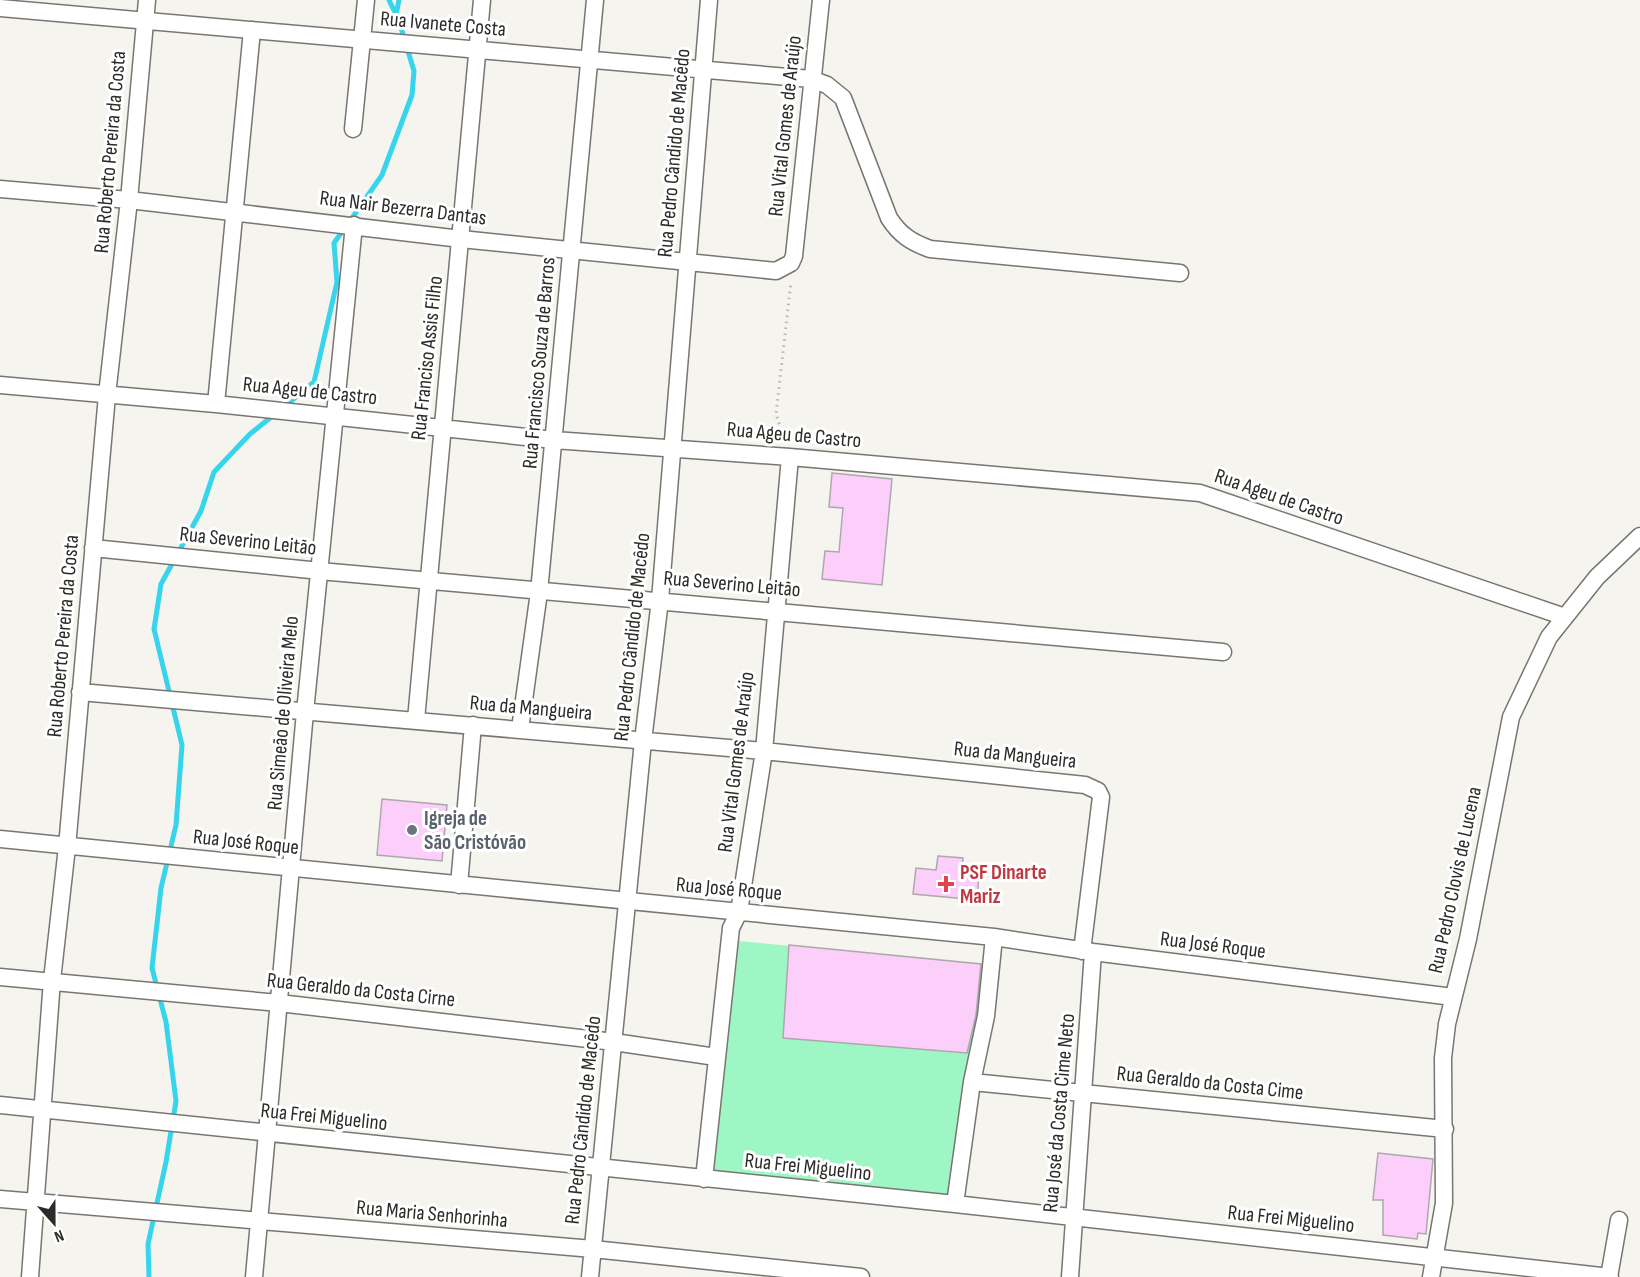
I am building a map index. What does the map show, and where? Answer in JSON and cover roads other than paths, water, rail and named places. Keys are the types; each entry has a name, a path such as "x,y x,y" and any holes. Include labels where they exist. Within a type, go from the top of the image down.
{"street":[{"name":"Rua Roberto Pereira da Costa","path":"30,1277 52,980 67,847 107,395 129,200 147,0"},
{"path":"352,129 366,0"},
{"name":"Rua Franciso Assis Filho","path":"416,720 482,0"},
{"name":"Rua Francisco Souza de Barros","path":"520,729 539,592 596,0"},
{"name":"Rua Pedro Cândido de Macêdo","path":"590,1277 643,741 660,600 709,0"},
{"name":"Rua Vital Gomes de Araújo","path":"794,256 821,0"},
{"name":"Rua Ivanete Costa","path":"0,8 811,79"},
{"path":"216,404 252,30"},
{"path":"811,79 826,85 843,98 889,219 899,233 914,243 930,249 1180,273"},
{"name":"Rua Nair Bezerra Dantas","path":"0,189 129,200 461,239 687,261 765,272 783,268 791,263 794,256"},
{"name":"Rua Simeão de Oliveira Melo","path":"254,1277 305,712 354,225"},
{"name":"Rua Ageu de Castro","path":"0,385 216,404 554,440 790,457 1200,493 1565,617"},
{"name":"Rua Vital Gomes de Araújo","path":"704,1179 731,928 739,912 764,751 790,457"},
{"name":"Rua Pedro Clovis de Lucena","path":"1431,1277 1444,1203 1443,1058 1453,997 1468,939 1511,717 1549,637 1597,577 1640,536"},
{"name":"Rua Severino Leitão","path":"93,548 539,592 660,600 1222,652"},
{"name":"Rua da Mangueira","path":"80,692 764,751 1084,785"},
{"path":"459,885 473,725"},
{"name":"Rua José da Costa Cime Neto","path":"1071,1277 1073,1217 1085,1093 1088,951 1101,797 1098,790 1084,785"},
{"name":"Rua José Roque","path":"0,839 628,903 994,937 1453,997"},
{"path":"955,1204 972,1083 986,1016 994,937"},
{"name":"Rua Geraldo da Costa Cirne","path":"0,977 52,980 279,1003 614,1042 716,1057"},
{"name":"Rua Geraldo da Costa Cime","path":"972,1083 1444,1129"},
{"name":"Rua Frei Miguelino","path":"0,1106 955,1204 1434,1257 1521,1272 1610,1277"},
{"name":"Rua Maria Senhorinha","path":"0,1199 593,1249 861,1277"},
{"path":"1610,1277 1619,1220"}],"waterway":[{"path":"350,221 382,175 412,95 414,71 399,21 389,0"},
{"path":"396,15 399,0"},
{"path":"285,406 314,382 337,282 334,243 344,229"},
{"path":"149,1277 148,1244 166,1162 176,1101 166,1022 152,968 161,888 176,825 182,745 154,629 161,584 201,511 214,472 250,434 275,414"}],"place":[{"name":"Igreja de São Cristóvão","path":"412,830"},
{"name":"PSF Dinarte Mariz","path":"946,884"}]}
